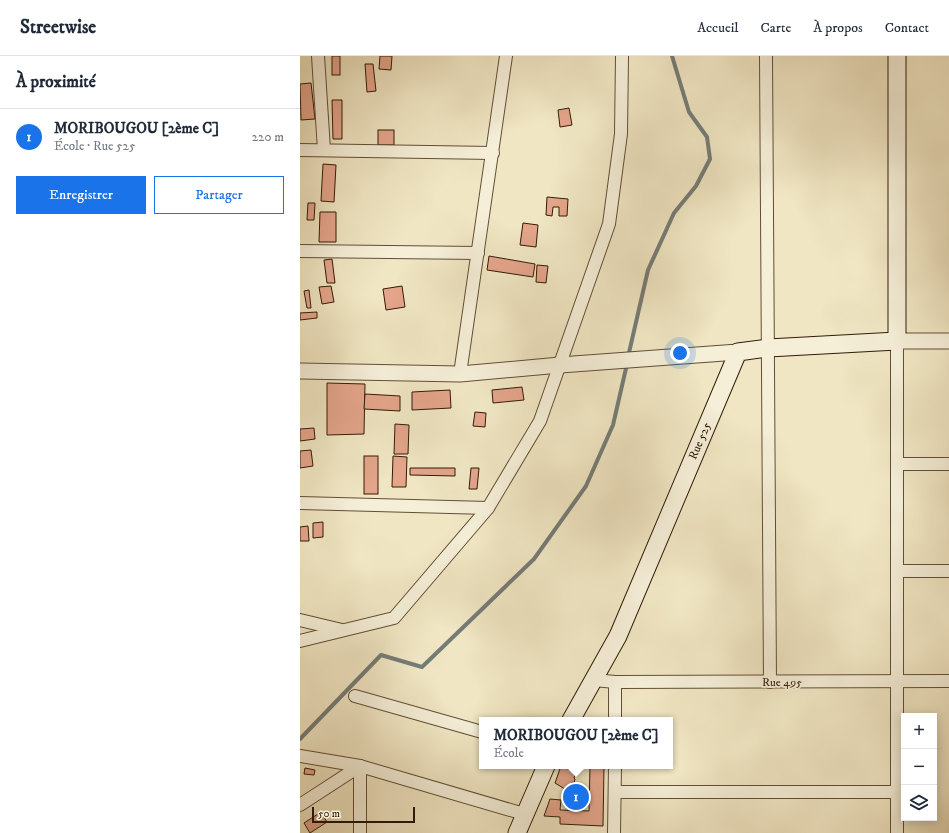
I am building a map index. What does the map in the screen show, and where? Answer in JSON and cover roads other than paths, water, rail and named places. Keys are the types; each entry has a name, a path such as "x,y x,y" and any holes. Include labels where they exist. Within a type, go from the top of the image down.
{"main road":[{"path":"738,352 768,348 897,341 897,56"},
{"name":"Rue 525","path":"573,717 618,636 738,352"},
{"path":"517,833 545,769"}],"street":[{"path":"318,56 324,150"},
{"path":"460,374 506,56"},
{"path":"300,641 394,618 488,508 540,421 609,224 621,134 622,56"},
{"path":"766,56 770,682"},
{"path":"300,150 493,153"},
{"path":"300,251 478,253"},
{"path":"897,833 897,341 949,341"},
{"path":"300,370 460,374 560,364 738,352"},
{"path":"897,464 949,464"},
{"path":"300,503 488,508"},
{"path":"897,571 949,571"},
{"path":"300,620 344,630"},
{"name":"Rue 495","path":"594,680 615,682 949,681"},
{"path":"615,682 615,717"},
{"path":"355,696 479,731"},
{"path":"300,756 360,766 524,814"},
{"path":"300,805 360,766"},
{"path":"360,766 360,833"},
{"path":"614,833 615,769"},
{"path":"615,792 897,792"}],"waterway":[{"path":"628,357 648,270 674,213 696,186 710,159 707,137 689,112 672,56"},
{"path":"300,739 381,655 422,667 534,559 586,486 613,425 627,364"}],"place":[{"name":"MORIBOUGOU [2ème C]","path":"576,797"}]}
